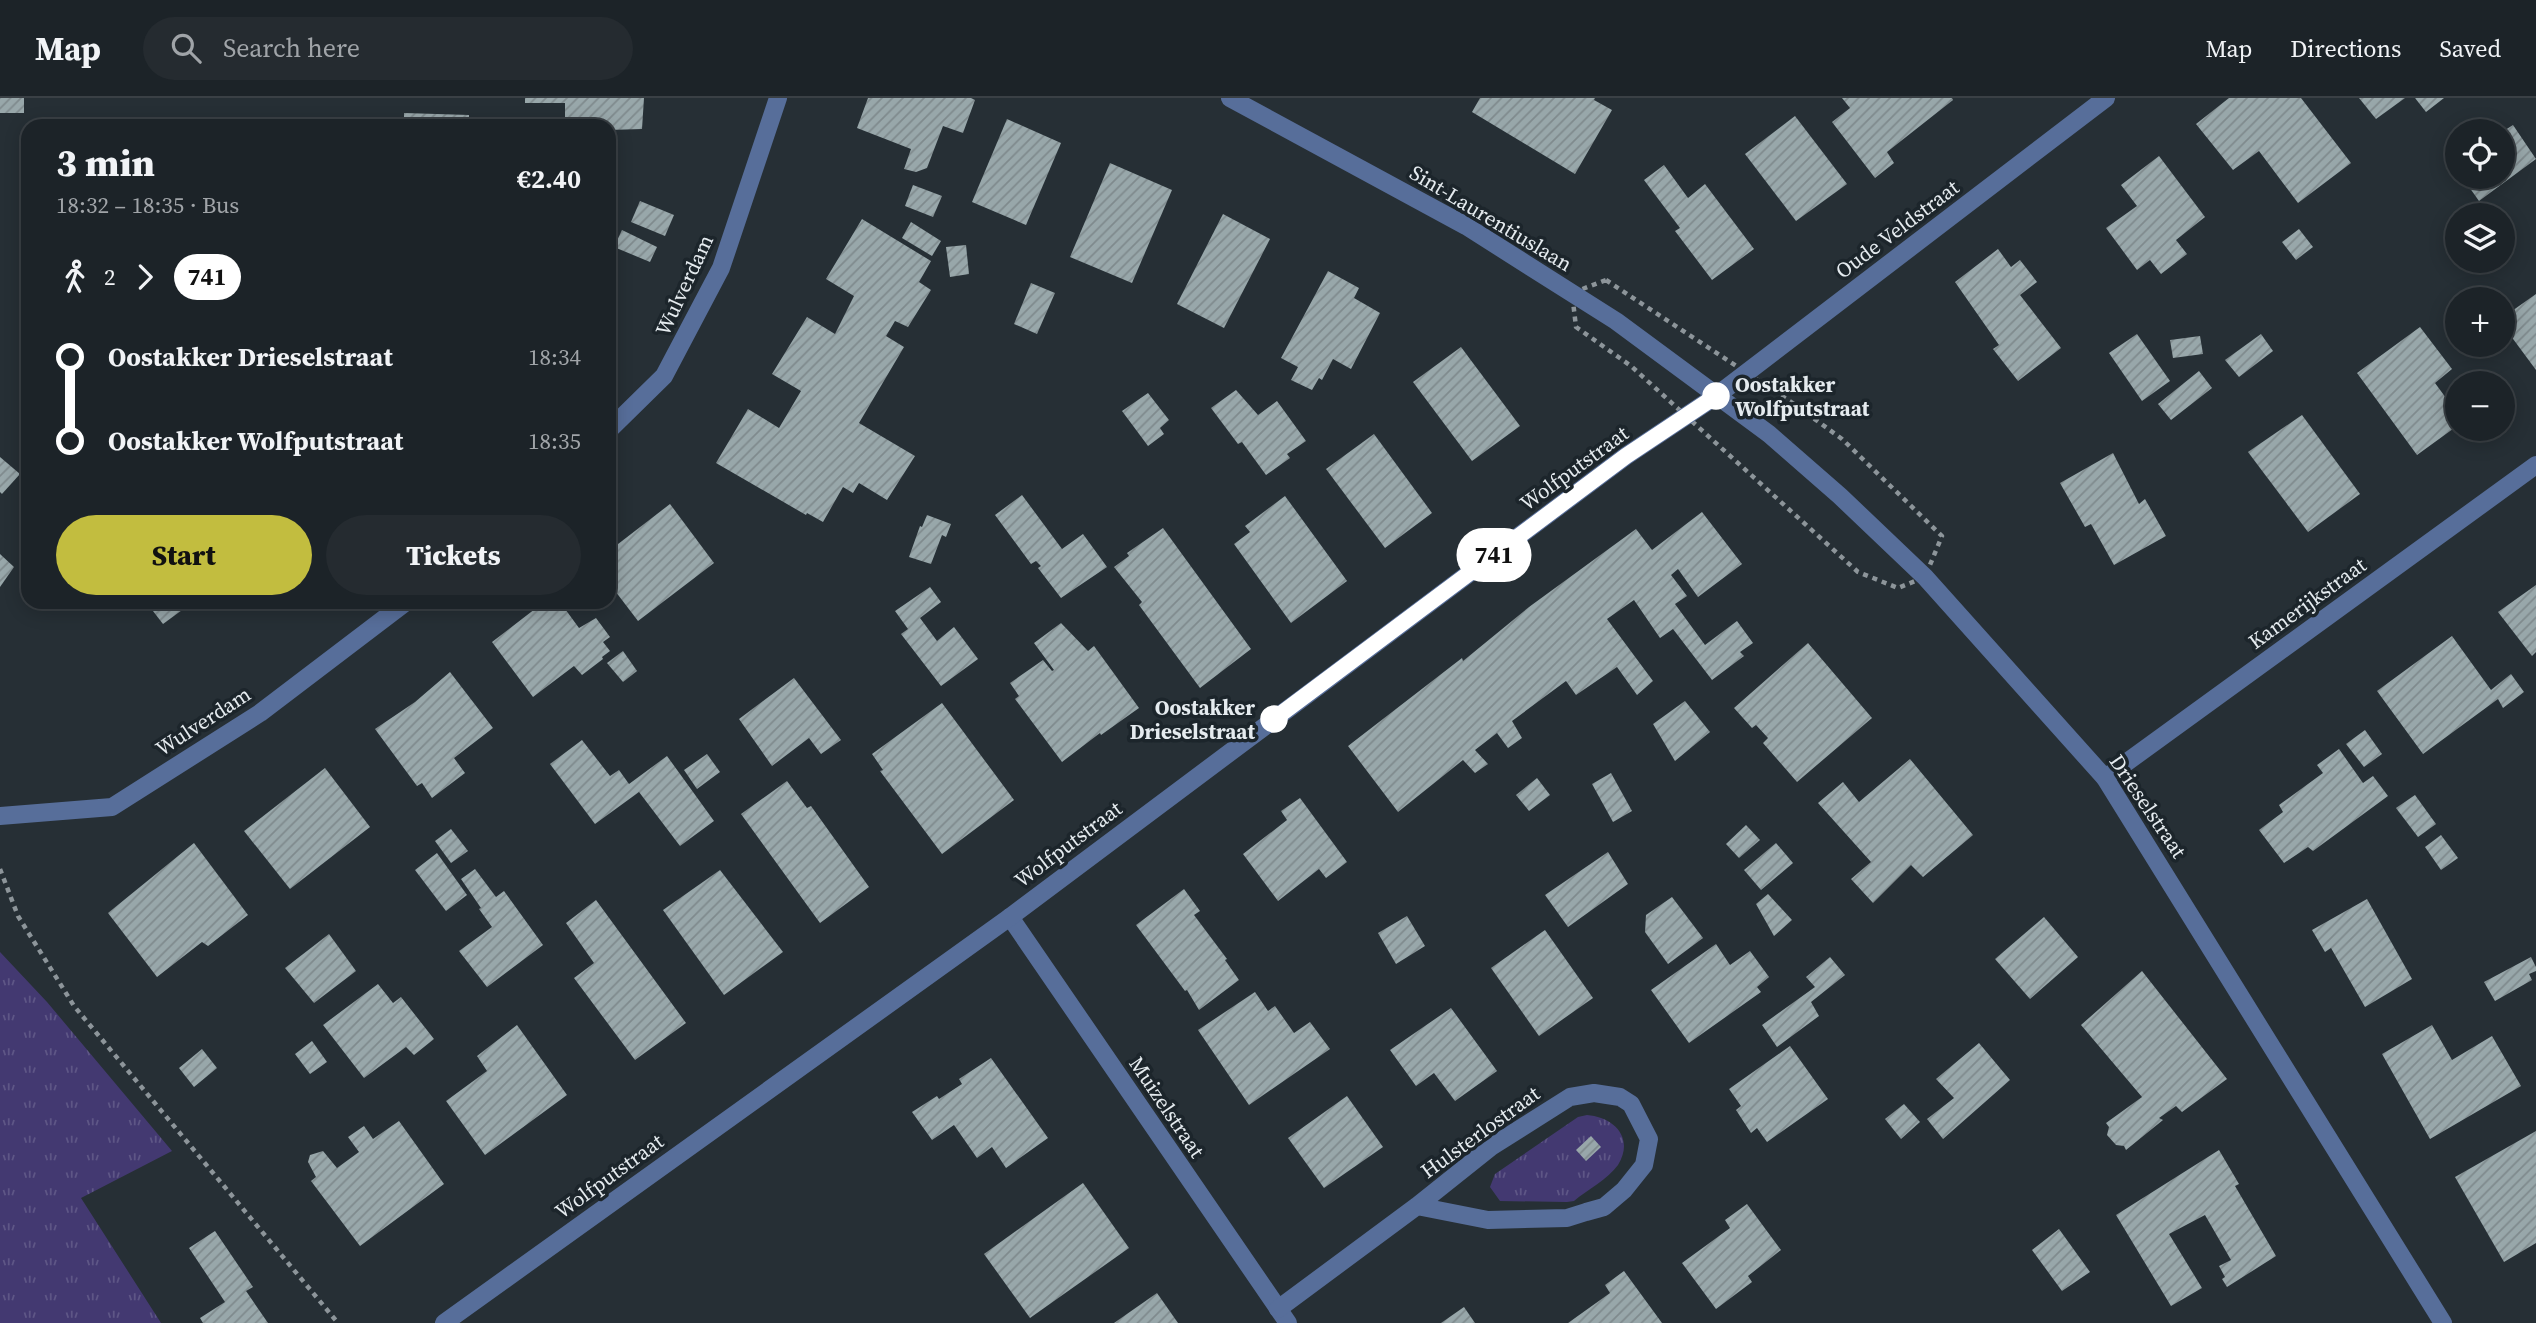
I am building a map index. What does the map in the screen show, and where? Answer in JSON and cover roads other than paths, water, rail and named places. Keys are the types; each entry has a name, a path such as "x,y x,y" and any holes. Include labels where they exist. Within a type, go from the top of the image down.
{"street":[{"name":"Wulverdam","path":"616,423 664,376 721,268 778,98"},
{"name":"Sint-Laurentiuslaan","path":"1230,98 1466,226 1616,321 1716,396"},
{"name":"Oude Veldstraat","path":"1716,396 2106,98"},
{"name":"Wolfputstraat","path":"444,1323 1010,916 1626,456 1716,396"},
{"name":"Drieselstraat","path":"1716,396 1769,434 1840,496 1925,577 2105,778 2443,1323"},
{"name":"Kamerijkstraat","path":"2105,778 2536,465"},
{"name":"Wulverdam","path":"0,816 112,807 260,713 397,609"},
{"name":"Muizelstraat","path":"1010,916 1283,1316"},
{"name":"Hulsterlostraat","path":"1283,1316 1417,1206 1491,1147 1570,1097 1594,1093 1620,1097 1631,1104 1649,1139 1644,1165 1624,1191 1604,1207 1567,1217 1488,1220 1417,1206"}],"place":[{"name":"Oostakker Wolfputstraat","path":"1716,396"},
{"name":"Oostakker Drieselstraat","path":"1274,719"}]}
